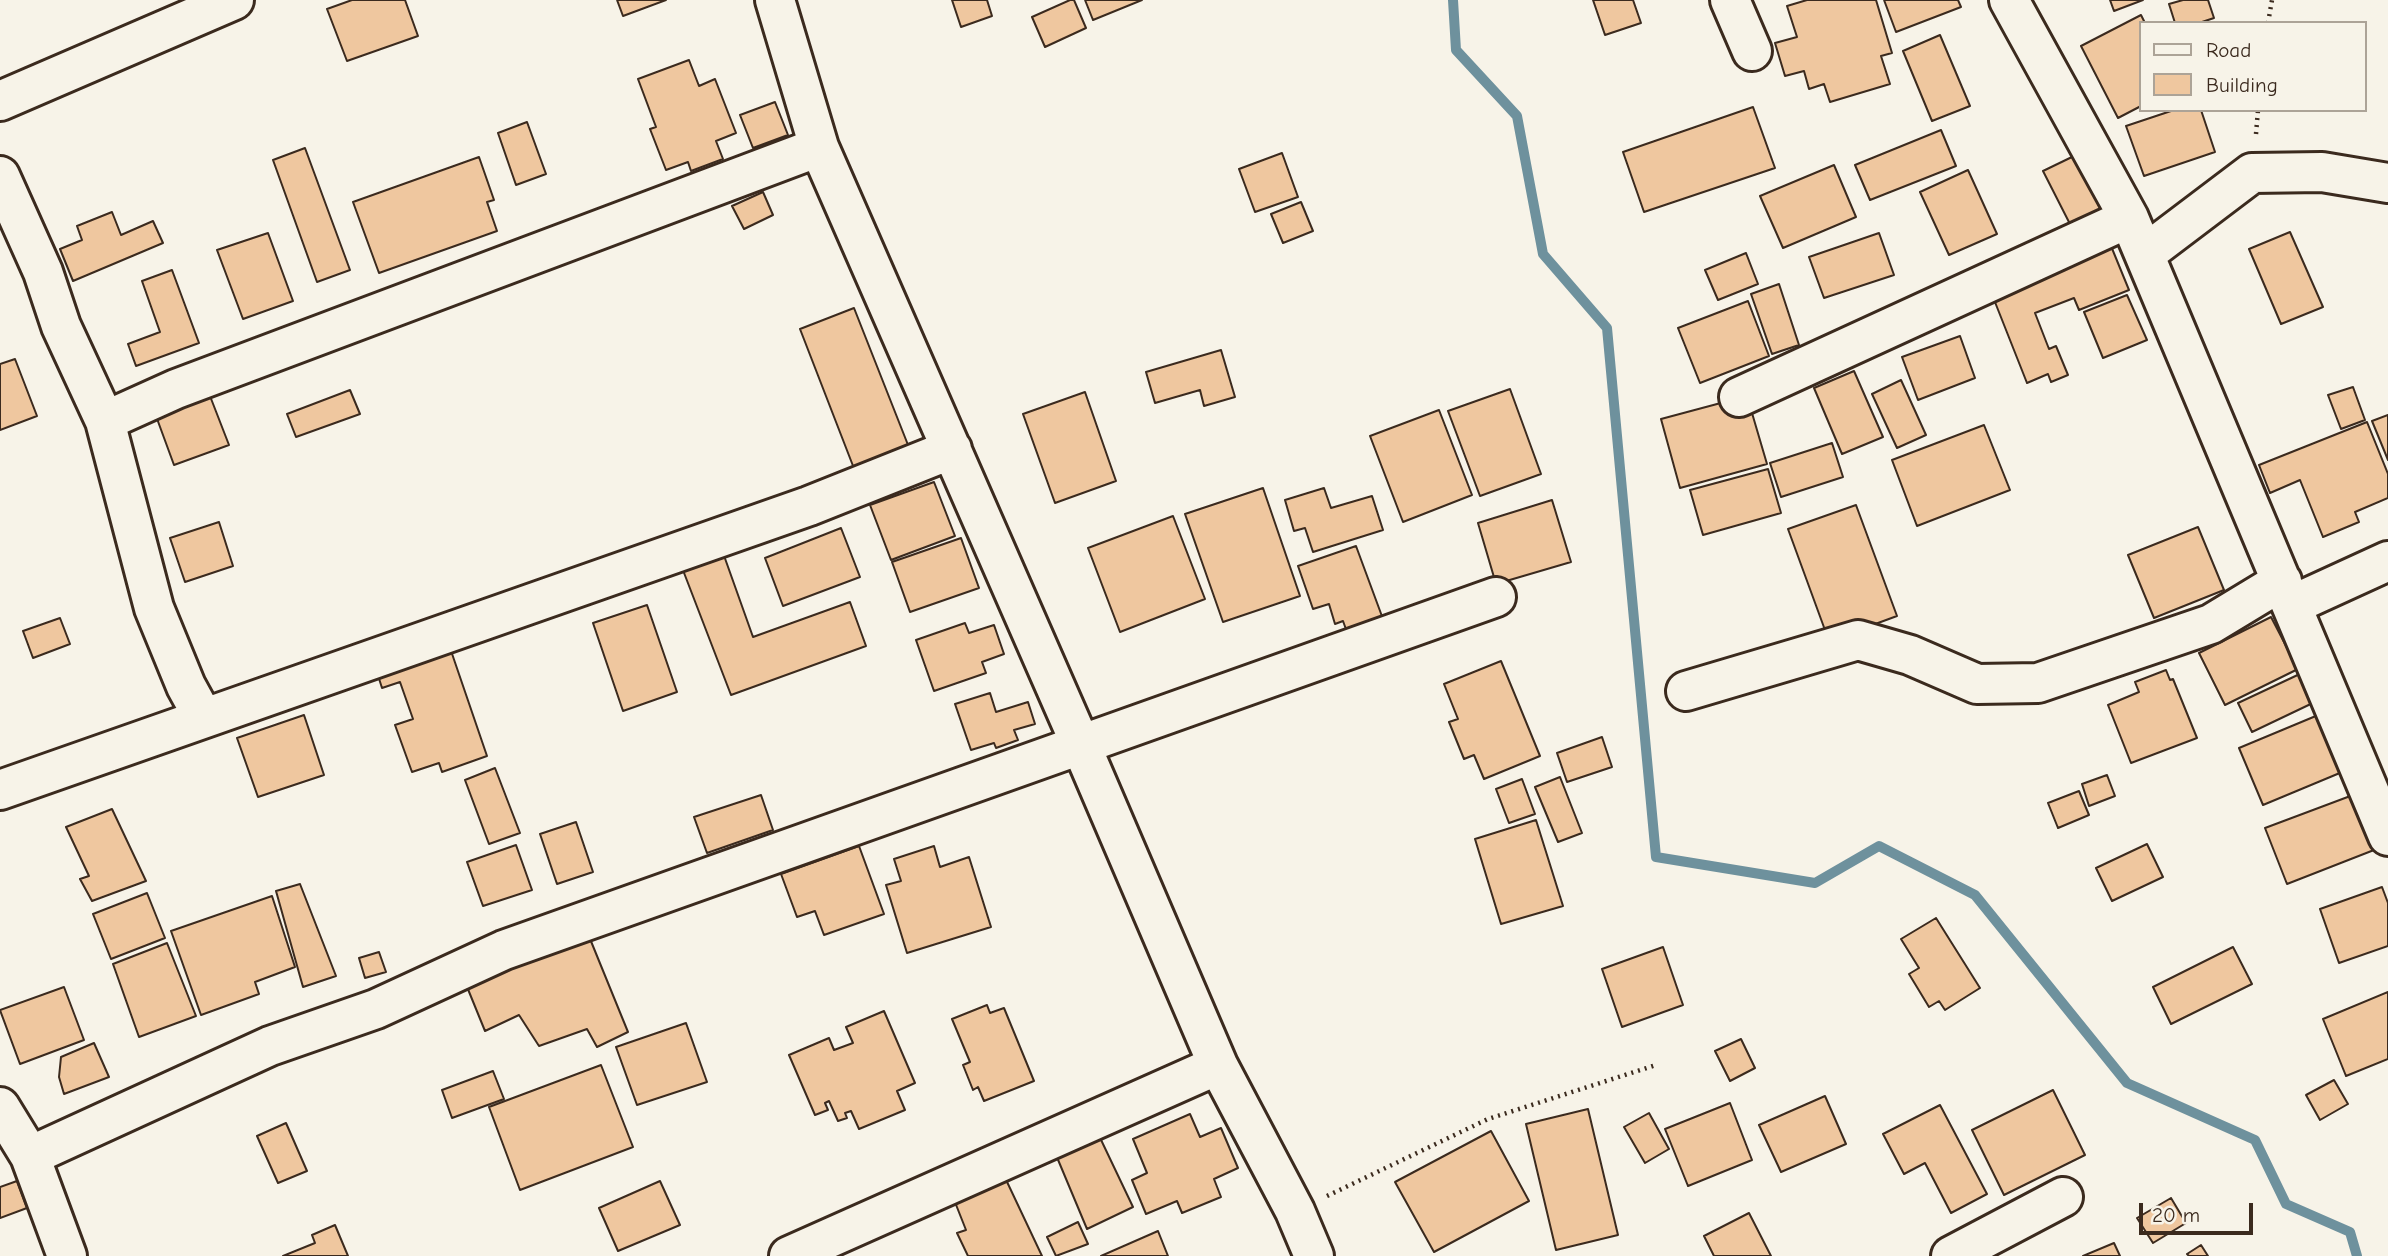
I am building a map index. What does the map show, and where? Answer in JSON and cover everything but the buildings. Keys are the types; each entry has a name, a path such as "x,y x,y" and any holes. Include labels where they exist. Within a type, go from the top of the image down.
{"street":[{"path":"0,101 234,0"},
{"path":"775,0 818,147 1080,743 1218,1066 1295,1212 1314,1256"},
{"path":"1730,0 1752,51"},
{"path":"2009,0 2129,218 2388,836"},
{"path":"105,421 176,389 818,147"},
{"path":"2145,254 2252,173 2322,172 2388,183"},
{"path":"0,176 43,272 61,326 105,421 154,608 186,685 203,718"},
{"path":"1739,397 2129,218"},
{"path":"0,790 809,506 952,449"},
{"path":"1686,691 1858,640 1910,656 1977,684 2038,682 2211,624 2287,593 2388,561"},
{"path":"30,1156 270,1046 376,1009 504,950 1496,597"},
{"path":"789,1256 1218,1066"},
{"path":"0,1107 30,1156 58,1254"},
{"path":"1951,1256 2063,1197"}],"path":[{"path":"2268,21 2272,0"},
{"path":"1295,1212 1488,1119 1656,1065"}],"waterway":[{"path":"1453,0 1456,50 1517,116 1543,254 1607,328 1656,857 1815,883 1879,846 1975,895 2127,1083 2255,1140 2286,1204 2350,1232 2357,1256"}]}
